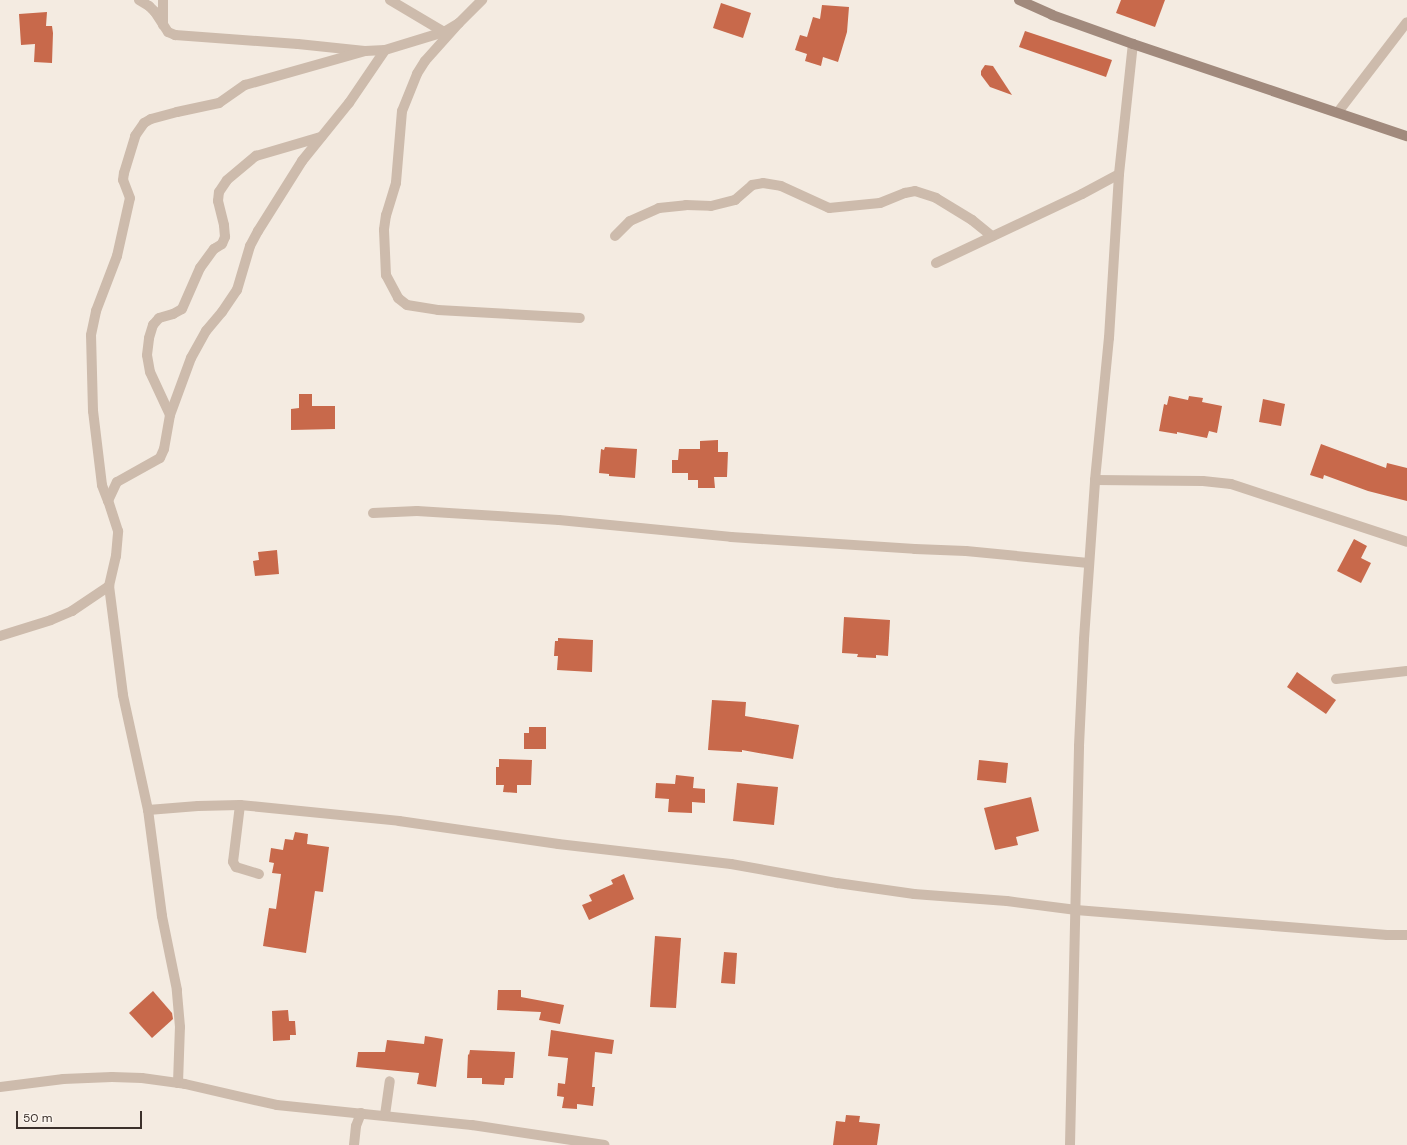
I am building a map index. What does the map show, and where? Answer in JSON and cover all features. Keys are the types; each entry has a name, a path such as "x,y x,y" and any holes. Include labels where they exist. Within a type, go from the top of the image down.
{"street":[{"path":"139,0 149,6 168,32 185,37 247,40 365,51 385,50 444,32 459,24"},
{"path":"163,0 163,25"},
{"path":"390,0 444,32"},
{"path":"482,0 425,61 417,74 402,111 396,183 386,215 384,230 386,275 398,298 407,304 438,310 580,318"},
{"path":"1018,0 1052,15 1133,44 1407,136"},
{"path":"1338,112 1407,22"},
{"path":"1070,1145 1079,746 1088,563 1110,338 1119,174 1133,44"},
{"path":"108,501 117,482 160,458 164,449 170,415 191,358 206,331 222,312 237,290 250,246 302,161 349,103 385,50"},
{"path":"178,1084 179,1012 156,878 148,810 123,695 110,586 116,556 118,531 102,485 90,360 91,335 96,312 117,256 130,198 123,180 124,173 135,136 144,123 151,119 177,112 219,103 245,85 365,51"},
{"path":"170,415 150,372 147,355 149,338 153,324 159,318 173,314 182,309 200,268 214,249 222,244 225,237 224,225 218,202 219,192 227,180 256,156 321,137"},
{"path":"936,263 1119,174"},
{"path":"615,236 630,222 659,208 686,205 711,206 735,200 752,185 763,183 781,186 829,208 880,203 905,193 915,192 936,198 972,220 992,236"},
{"path":"1095,480 1202,481 1231,484 1407,542"},
{"path":"373,513 417,511 558,520 731,537 966,551 1088,563"},
{"path":"0,636 51,620 72,610 110,586"},
{"path":"1336,679 1407,671"},
{"path":"148,810 198,806 240,805 399,821 558,844 731,864 837,883 914,894 1007,901 1076,910 1387,935 1407,934"},
{"path":"240,805 233,862 236,867 259,874"},
{"path":"0,1086 63,1079 112,1077 142,1078 277,1105 385,1115 604,1145"},
{"path":"385,1115 390,1081"},
{"path":"354,1145 356,1126 361,1113"}],"building":[{"path":"1121,0 1165,0 1155,27 1116,13"},
{"path":"721,3 751,13 743,38 713,28"},
{"path":"822,5 849,7 847,32 838,62 823,57 821,66 805,61 807,54 795,50 800,35 807,37 813,17 820,19"},
{"path":"47,12 46,26 52,26 53,33 52,63 34,62 35,44 21,45 19,14"},
{"path":"1025,31 1112,60 1106,77 1019,47"},
{"path":"985,65 993,66 1012,95 990,87 981,75 981,71"},
{"path":"299,394 312,394 312,406 335,406 335,429 291,430 291,409 299,408"},
{"path":"1169,396 1188,400 1189,396 1203,398 1202,402 1222,406 1217,433 1209,431 1207,438 1177,432 1177,434 1159,431 1164,404 1167,405"},
{"path":"1263,399 1285,404 1281,426 1259,422"},
{"path":"718,440 718,452 728,452 727,477 714,477 715,488 698,488 698,480 688,480 688,473 672,473 672,460 678,460 679,449 700,449 700,441"},
{"path":"1321,444 1386,468 1387,463 1407,468 1407,501 1368,491 1324,475 1323,479 1310,475"},
{"path":"605,447 637,449 635,478 609,476 609,474 599,473 601,449 604,450"},
{"path":"1354,539 1367,546 1361,558 1371,563 1361,583 1337,571"},
{"path":"277,550 279,574 255,576 253,561 259,560 258,552"},
{"path":"844,617 890,620 888,656 876,655 876,658 857,657 858,654 842,653"},
{"path":"558,638 593,640 592,672 557,670 558,656 554,656 555,641 558,641"},
{"path":"1297,672 1336,700 1326,714 1287,687"},
{"path":"712,700 746,702 745,716 799,725 793,759 742,750 742,752 708,750"},
{"path":"529,727 546,727 546,749 524,749 524,733 529,733"},
{"path":"499,759 532,760 531,785 517,785 517,793 503,792 504,785 496,785 496,767 499,767"},
{"path":"979,760 1008,763 1006,783 977,780"},
{"path":"676,775 694,777 693,788 705,789 705,803 692,802 692,813 668,812 669,799 655,798 656,783 675,784"},
{"path":"737,783 778,787 774,825 733,821"},
{"path":"1031,797 1039,831 1016,837 1018,845 995,850 984,808"},
{"path":"295,832 308,834 307,844 329,847 323,892 315,891 306,953 263,946 269,908 276,909 281,874 272,873 274,863 269,862 271,848 283,850 285,839 293,840"},
{"path":"624,874 634,899 589,920 582,905 592,901 589,895 613,884 611,880"},
{"path":"655,936 681,938 676,1008 650,1007"},
{"path":"724,952 737,953 735,984 721,983"},
{"path":"498,990 521,990 521,997 564,1005 560,1024 539,1020 541,1012 497,1010"},
{"path":"153,991 172,1013 173,1019 152,1038 129,1013"},
{"path":"288,1010 289,1021 295,1021 296,1035 290,1035 290,1040 273,1041 272,1011"},
{"path":"551,1030 614,1040 612,1054 595,1052 592,1087 595,1087 593,1106 577,1104 577,1109 562,1108 564,1097 557,1096 558,1083 565,1084 568,1058 548,1056"},
{"path":"425,1036 443,1039 436,1087 417,1084 419,1073 356,1067 358,1052 385,1052 387,1040 424,1044"},
{"path":"470,1050 515,1052 513,1078 505,1078 504,1085 482,1084 482,1078 467,1078 468,1054 469,1055"},
{"path":"846,1115 860,1116 859,1122 880,1124 877,1145 833,1145 836,1121 845,1122"}]}
